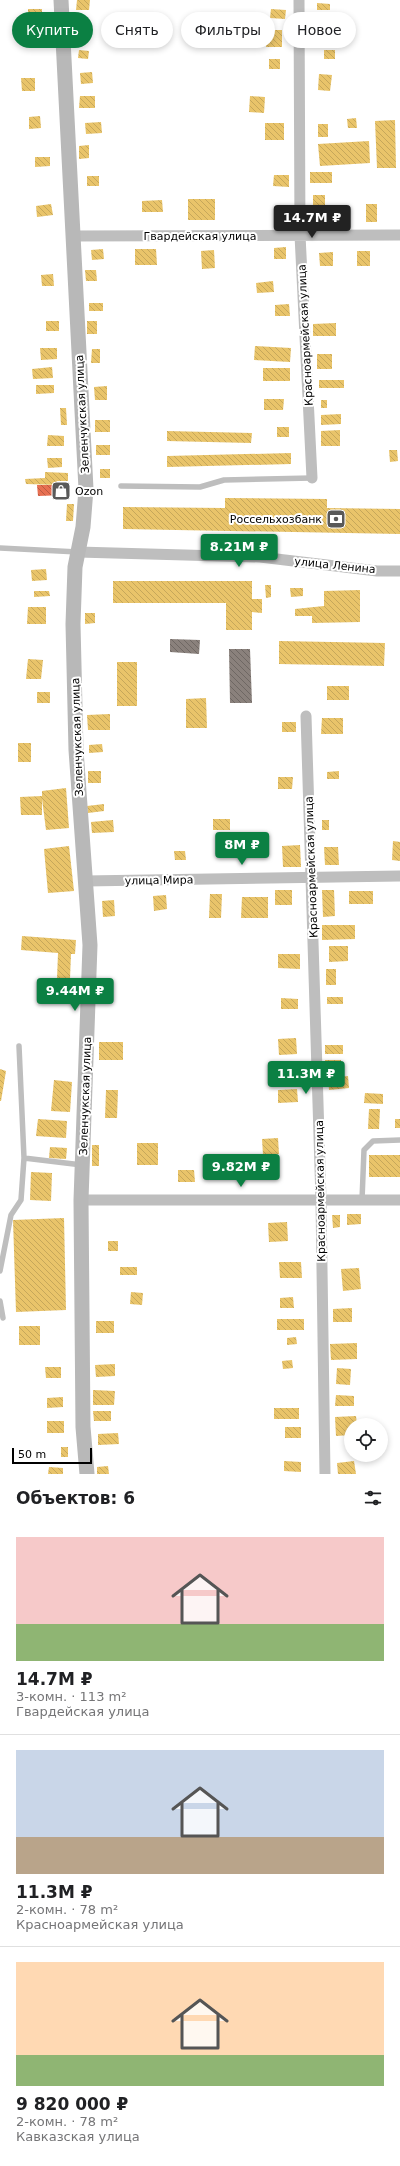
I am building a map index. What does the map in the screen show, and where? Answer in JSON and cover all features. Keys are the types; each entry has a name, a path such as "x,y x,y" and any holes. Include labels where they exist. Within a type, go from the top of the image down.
{"street":[{"name":"Зеленчукская улица","path":"61,0 86,489 84,526 75,567 73,632 76,750 90,945 81,1200 83,1427 87,1474"},
{"name":"Красноармейская улица","path":"299,0 300,235 312,478"},
{"name":"Гвардейская улица","path":"73,236 400,235"},
{"name":"улица Ленина","path":"78,552 260,557 377,571 400,571"},
{"name":"Красноармейская улица","path":"306,716 321,1200 325,1474"},
{"name":"улица Мира","path":"85,881 311,876 400,876"},
{"path":"81,1200 400,1200"}],"lane":[{"path":"121,486 200,488 224,480 312,478"},
{"path":"0,548 78,552"},
{"path":"0,1271 11,1215 21,1200 24,1158 19,1046"},
{"path":"362,1200 364,1150 373,1140 400,1140"},
{"path":"24,1158 83,1165"},
{"path":"0,1301 3,1318"}],"building: Жильё":[{"path":"77,0 90,0 89,10 76,10"},
{"path":"317,3 330,4 330,10 317,10"},
{"path":"28,9 42,9 42,12 28,12"},
{"path":"271,9 286,10 286,12 283,12 283,19 275,18 275,12 271,12"},
{"path":"275,30 282,30 282,47 275,47"},
{"path":"79,50 89,51 88,59 78,58"},
{"path":"324,50 335,50 335,59 324,59"},
{"path":"269,59 280,59 280,69 269,69"},
{"path":"92,72 93,83 81,84 80,73"},
{"path":"319,74 332,75 330,91 318,90"},
{"path":"21,78 35,78 35,91 22,91"},
{"path":"80,96 95,96 95,108 79,108"},
{"path":"250,96 265,97 264,113 249,112"},
{"path":"40,116 41,128 29,129 29,117"},
{"path":"356,118 357,128 348,128 347,119"},
{"path":"395,120 396,168 377,168 375,121"},
{"path":"101,122 102,133 86,134 85,123"},
{"path":"265,123 284,123 284,140 265,140"},
{"path":"318,124 328,124 328,137 318,137"},
{"path":"369,141 370,163 320,166 318,144"},
{"path":"89,145 89,158 79,159 79,146"},
{"path":"35,157 50,157 50,166 35,167"},
{"path":"310,172 332,172 332,183 310,183"},
{"path":"274,175 289,175 289,187 273,186"},
{"path":"87,176 99,176 99,186 87,186"},
{"path":"313,195 325,195 325,220 313,219"},
{"path":"188,199 215,199 215,220 188,220"},
{"path":"162,200 163,212 142,212 142,201"},
{"path":"51,204 53,215 37,217 36,206"},
{"path":"366,204 377,204 377,222 366,222"},
{"path":"286,247 286,259 274,259 274,248"},
{"path":"103,249 104,259 92,260 91,250"},
{"path":"135,249 156,249 157,265 135,265"},
{"path":"214,250 215,268 202,269 201,251"},
{"path":"357,251 370,251 370,266 357,266"},
{"path":"333,252 333,266 320,266 319,253"},
{"path":"85,270 96,270 97,281 86,281"},
{"path":"53,274 54,286 42,286 41,275"},
{"path":"273,281 274,292 257,293 256,283"},
{"path":"89,303 103,303 103,311 89,311"},
{"path":"289,304 290,316 275,316 275,305"},
{"path":"46,321 59,321 59,331 46,331"},
{"path":"87,321 97,321 97,334 87,334"},
{"path":"336,323 336,336 313,336 313,324"},
{"path":"255,346 291,348 290,362 254,360"},
{"path":"40,348 57,348 57,359 41,360"},
{"path":"92,349 100,349 100,363 91,363"},
{"path":"317,354 332,354 332,369 317,369"},
{"path":"52,367 53,378 33,379 32,369"},
{"path":"263,368 290,368 290,381 263,381"},
{"path":"319,380 344,380 344,388 319,388"},
{"path":"36,385 54,385 54,393 36,394"},
{"path":"107,386 107,400 95,400 94,387"},
{"path":"264,399 284,399 283,410 264,410"},
{"path":"321,400 327,400 327,408 321,408"},
{"path":"60,408 66,408 67,425 61,425"},
{"path":"341,414 341,424 321,425 321,415"},
{"path":"95,420 110,420 110,432 95,432"},
{"path":"277,427 289,427 289,437 277,437"},
{"path":"340,430 340,446 321,446 321,431"},
{"path":"167,431 252,433 251,443 167,441"},
{"path":"48,435 64,436 64,446 47,446"},
{"path":"96,445 110,445 110,455 96,455"},
{"path":"389,450 397,450 398,461 390,462"},
{"path":"291,453 291,464 167,467 167,456"},
{"path":"47,458 62,458 62,467 48,468"},
{"path":"100,469 110,469 110,478 100,478"},
{"path":"45,472 68,473 68,481 57,481 57,485 26,484 25,479 45,478"},
{"path":"225,498 327,499 327,508 400,509 400,534 123,529 123,507 225,508"},
{"path":"67,504 74,504 73,521 66,521"},
{"path":"46,569 47,580 32,581 31,570"},
{"path":"113,581 252,581 252,599 262,599 262,613 252,612 252,630 226,630 226,603 113,603"},
{"path":"265,585 271,585 271,597 266,598"},
{"path":"290,588 303,588 303,596 291,597"},
{"path":"360,590 360,622 312,623 312,616 295,616 295,609 324,606 324,591"},
{"path":"34,591 49,591 50,596 34,597"},
{"path":"28,607 46,607 46,624 27,624"},
{"path":"85,613 95,613 95,623 85,624"},
{"path":"279,641 385,643 384,666 279,664"},
{"path":"28,659 43,660 41,679 26,679"},
{"path":"117,662 137,662 137,706 117,706"},
{"path":"327,686 349,686 349,700 327,700"},
{"path":"37,692 50,692 50,703 37,703"},
{"path":"206,698 207,728 186,728 186,699"},
{"path":"110,714 110,730 88,730 87,715"},
{"path":"322,718 343,718 343,734 321,734"},
{"path":"282,722 296,722 296,732 282,732"},
{"path":"18,743 31,743 31,762 18,762"},
{"path":"102,744 103,752 89,753 89,745"},
{"path":"88,771 101,771 101,783 88,783"},
{"path":"339,771 339,779 327,779 327,772"},
{"path":"278,777 293,777 292,789 278,789"},
{"path":"66,788 69,828 46,830 42,799 42,815 21,815 20,797 42,796 42,791"},
{"path":"104,804 104,811 88,813 87,806"},
{"path":"213,819 230,819 230,830 213,830"},
{"path":"113,820 114,832 92,833 91,822"},
{"path":"322,820 329,820 329,830 322,830"},
{"path":"393,841 400,842 400,861 392,860"},
{"path":"300,845 301,867 283,867 282,846"},
{"path":"69,846 74,891 48,893 44,849"},
{"path":"324,847 338,847 339,865 325,865"},
{"path":"174,851 185,851 186,860 175,860"},
{"path":"275,890 292,890 292,905 275,905"},
{"path":"322,890 334,890 335,916 323,917"},
{"path":"349,891 373,891 373,904 349,904"},
{"path":"210,894 222,894 221,918 209,918"},
{"path":"166,895 167,909 154,911 153,896"},
{"path":"242,897 268,897 268,918 241,918"},
{"path":"114,900 115,916 103,917 102,901"},
{"path":"322,925 355,925 355,939 322,940"},
{"path":"22,936 76,940 75,954 71,954 70,979 57,979 58,953 21,950"},
{"path":"329,946 348,946 348,961 329,962"},
{"path":"278,954 300,954 300,969 278,968"},
{"path":"326,969 336,969 336,985 326,985"},
{"path":"327,997 343,997 343,1004 327,1004"},
{"path":"281,998 298,999 298,1009 281,1009"},
{"path":"296,1038 297,1054 279,1055 278,1039"},
{"path":"99,1042 123,1042 123,1060 99,1060"},
{"path":"325,1045 343,1045 343,1054 325,1054"},
{"path":"325,1060 341,1060 341,1071 325,1071"},
{"path":"289,1067 301,1067 300,1077 289,1076"},
{"path":"0,1069 6,1071 1,1101 0,1101"},
{"path":"348,1076 349,1088 329,1090 328,1078"},
{"path":"54,1080 72,1082 70,1112 51,1111"},
{"path":"297,1089 298,1102 278,1103 278,1090"},
{"path":"106,1090 118,1090 117,1118 105,1118"},
{"path":"365,1093 383,1094 383,1104 364,1103"},
{"path":"369,1109 380,1109 379,1129 368,1129"},
{"path":"38,1119 67,1121 66,1138 36,1136"},
{"path":"395,1119 400,1119 400,1128 395,1128"},
{"path":"278,1138 279,1154 263,1155 262,1139"},
{"path":"137,1143 158,1143 158,1165 137,1165"},
{"path":"92,1145 99,1145 99,1166 92,1166"},
{"path":"50,1147 67,1148 66,1159 49,1158"},
{"path":"369,1155 400,1155 400,1177 369,1177"},
{"path":"178,1170 194,1170 195,1182 178,1182"},
{"path":"31,1172 52,1173 51,1201 30,1200"},
{"path":"347,1214 361,1214 361,1224 347,1225"},
{"path":"332,1215 340,1215 340,1227 333,1228"},
{"path":"64,1218 66,1310 16,1312 13,1220"},
{"path":"287,1222 288,1241 269,1242 268,1223"},
{"path":"108,1241 118,1241 118,1251 108,1251"},
{"path":"279,1262 301,1262 302,1278 280,1278"},
{"path":"120,1267 137,1267 137,1275 120,1275"},
{"path":"359,1268 361,1289 343,1291 341,1269"},
{"path":"131,1292 143,1293 142,1305 130,1304"},
{"path":"293,1297 294,1308 280,1308 280,1298"},
{"path":"352,1308 352,1322 333,1322 333,1309"},
{"path":"277,1319 304,1319 304,1330 277,1330"},
{"path":"96,1321 114,1321 114,1333 96,1333"},
{"path":"19,1326 40,1326 40,1345 19,1345"},
{"path":"296,1337 297,1344 287,1345 287,1338"},
{"path":"357,1343 357,1359 331,1360 330,1344"},
{"path":"292,1360 293,1368 283,1369 282,1361"},
{"path":"115,1364 115,1376 96,1377 95,1365"},
{"path":"45,1367 61,1367 61,1378 46,1378"},
{"path":"337,1368 351,1369 350,1385 336,1384"},
{"path":"93,1390 115,1391 114,1405 93,1405"},
{"path":"336,1395 354,1396 354,1406 335,1406"},
{"path":"63,1397 63,1407 47,1408 47,1398"},
{"path":"274,1408 299,1408 299,1419 274,1419"},
{"path":"93,1411 111,1411 111,1421 94,1421"},
{"path":"356,1416 356,1418 344,1418 344,1435 336,1436 335,1417"},
{"path":"47,1421 64,1421 64,1433 47,1433"},
{"path":"285,1427 301,1427 301,1438 285,1438"},
{"path":"118,1433 119,1444 98,1445 98,1434"},
{"path":"61,1447 68,1447 68,1457 61,1457"},
{"path":"284,1461 301,1462 301,1472 284,1471"},
{"path":"354,1462 356,1474 338,1474 337,1463"},
{"path":"108,1466 109,1474 97,1474 97,1467"},
{"path":"49,1467 63,1468 63,1474 48,1474"}],"building: Торговля":[{"path":"37,485 66,485 67,495 38,496"}],"building: Промзона":[{"path":"170,639 200,640 199,654 170,652"},
{"path":"229,649 250,649 252,703 230,703"}],"place":[{"name":"Ozon","path":"61,491"},
{"name":"Россельхозбанк","path":"336,519"}]}
